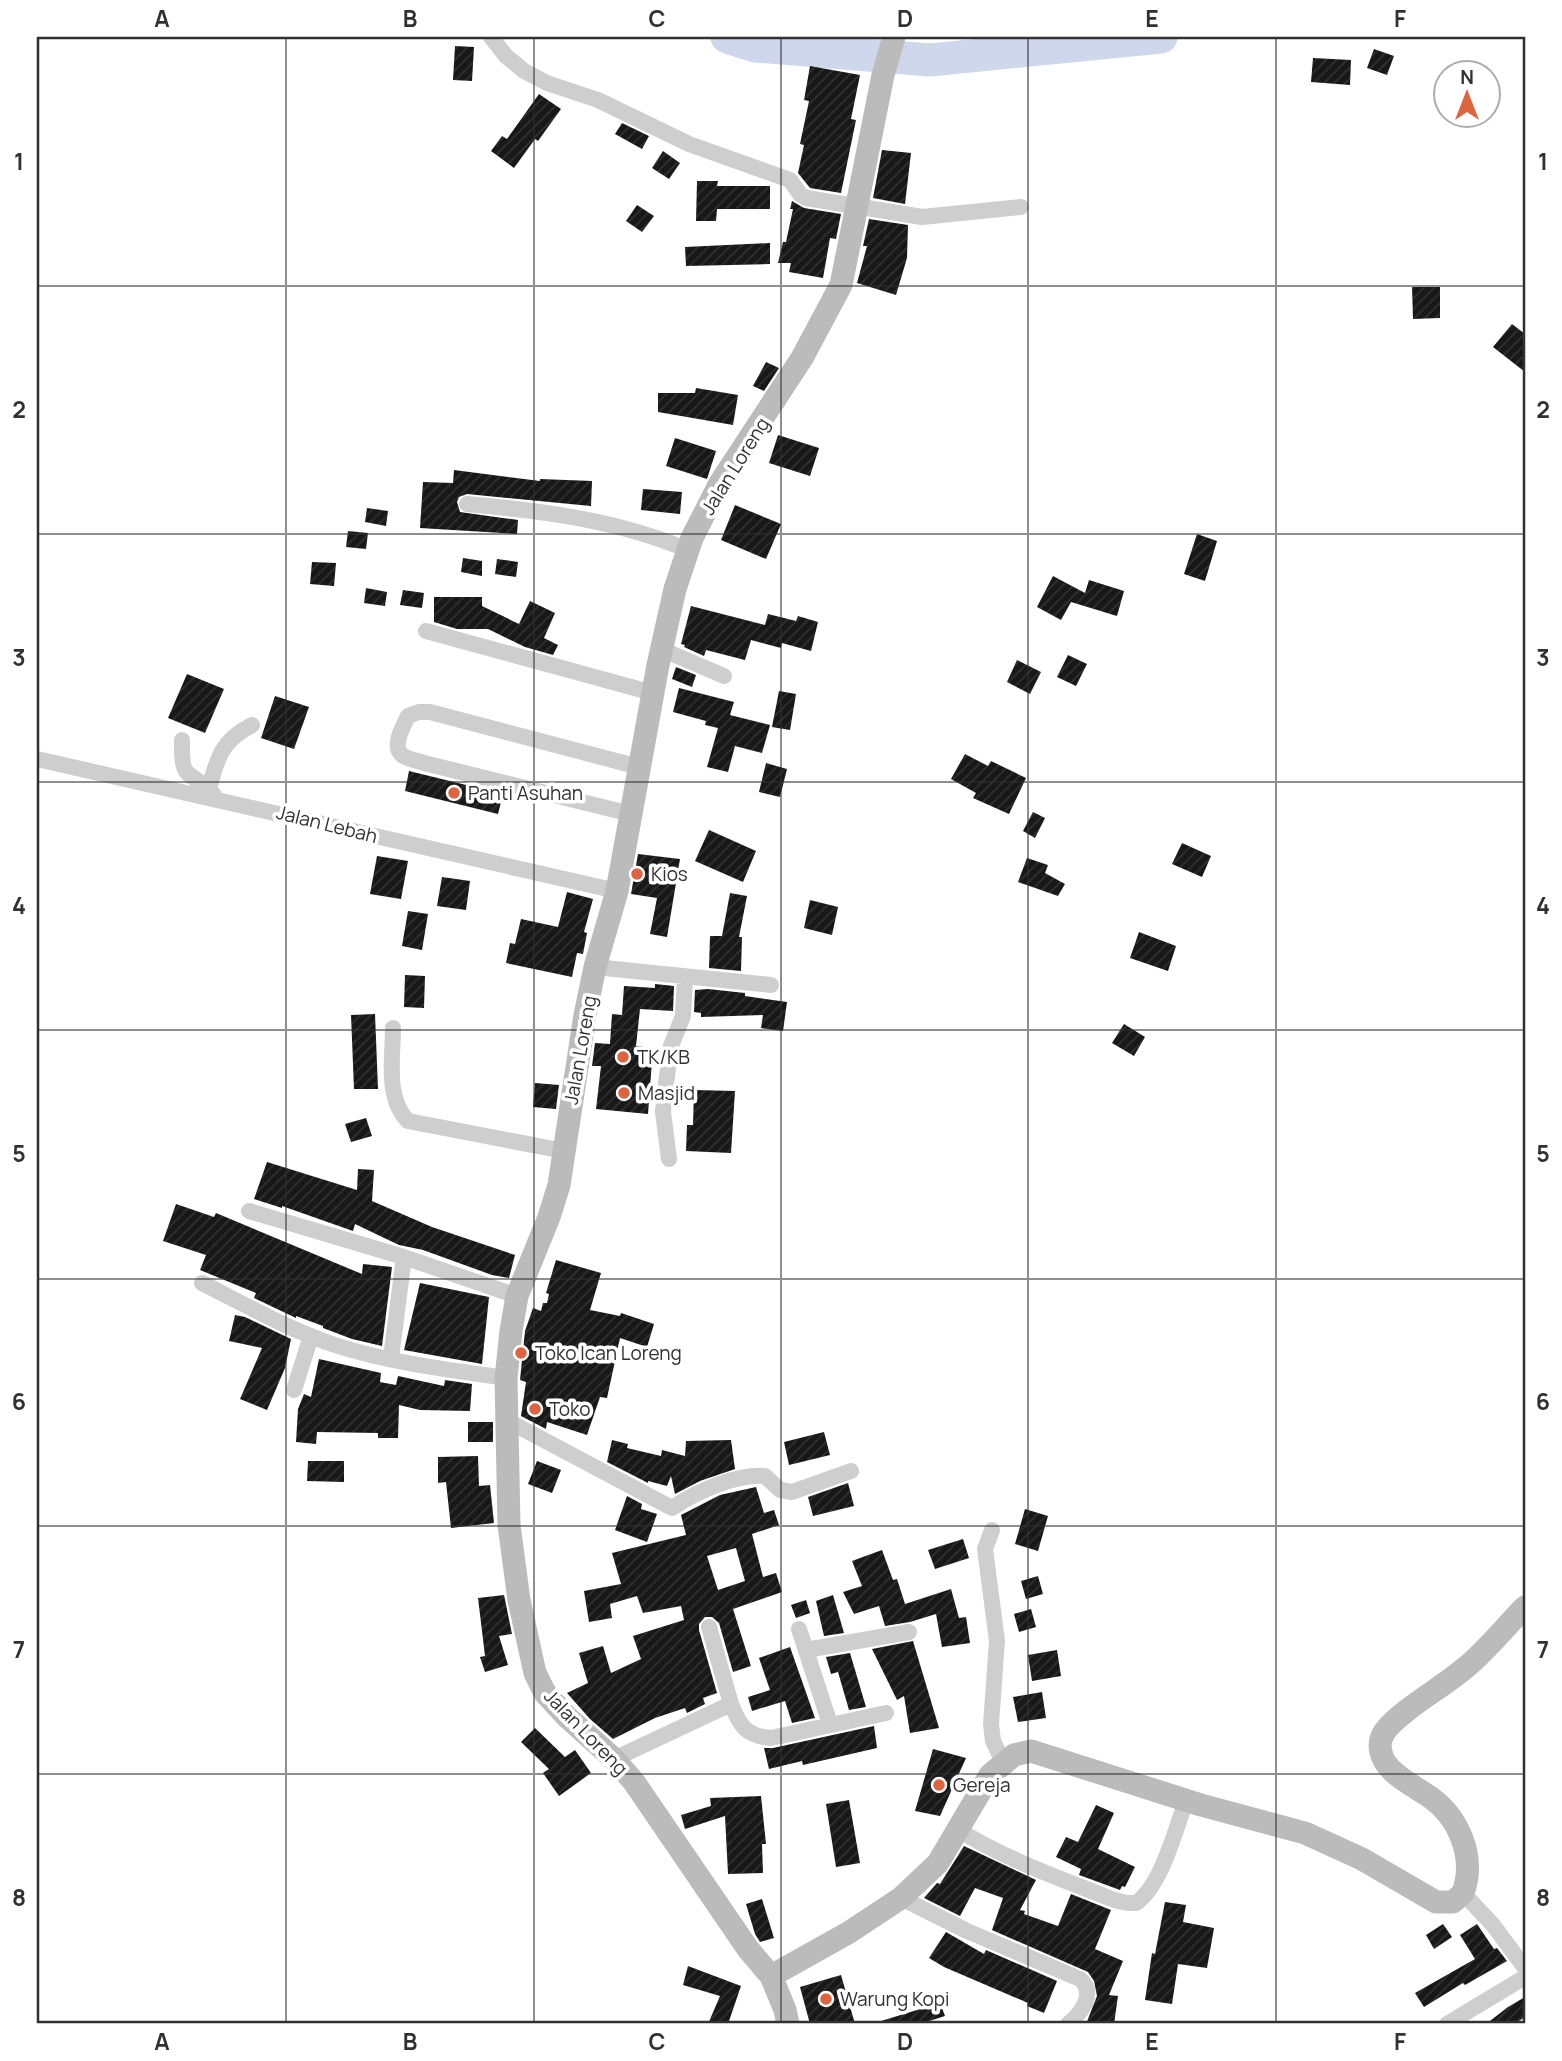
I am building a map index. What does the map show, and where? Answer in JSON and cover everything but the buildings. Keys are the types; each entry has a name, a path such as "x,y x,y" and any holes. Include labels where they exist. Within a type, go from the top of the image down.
{"street":[{"path":"491,37 506,56 524,71 547,83 598,100 689,144 790,180 806,198 922,217 1021,207"},
{"name":"Jalan Loreng","path":"788,2024 772,1976 748,1949 634,1782 614,1759 566,1717 545,1693 535,1672 519,1600 509,1525 506,1378 517,1296 559,1185 575,1066 595,967 617,891 661,649 675,589 688,550 720,483 802,358 837,294 849,253 883,75 894,37"},
{"path":"467,504 532,510 614,524 655,536 688,550"},
{"path":"426,631 653,693"},
{"path":"661,649 724,676"},
{"path":"631,814 424,763 402,755 398,749 399,738 408,716 430,712 639,767"},
{"path":"213,794 214,770 223,747 234,734 252,725"},
{"path":"182,740 181,765 186,773 213,794"},
{"name":"Jalan Lebah","path":"37,759 213,794 617,891"},
{"path":"595,967 772,985"},
{"path":"669,1159 663,1112 671,1045 683,1016 685,977"},
{"path":"393,1028 393,1090 395,1102 408,1121 564,1151"},
{"path":"249,1211 404,1257 517,1296"},
{"path":"391,1358 404,1257"},
{"path":"202,1283 311,1336 362,1353 429,1367 506,1378"},
{"path":"294,1390 311,1336"},
{"path":"508,1421 672,1508 708,1490 747,1478 765,1476 780,1490 792,1492 851,1471"},
{"path":"992,1530 985,1549 997,1641 991,1724 993,1741 1003,1762"},
{"path":"772,1976 848,1933 901,1898 938,1863 990,1774 1014,1755 1031,1751 1186,1801 1305,1833 1362,1859 1436,1902 1453,1902 1463,1893 1466,1885 1465,1845 1450,1817 1430,1797 1389,1766 1381,1756 1380,1745 1385,1731 1396,1720 1467,1667 1525,1607"},
{"path":"709,1627 731,1704 741,1725 757,1737 783,1736 886,1713"},
{"path":"799,1629 830,1724"},
{"path":"806,1650 909,1632"},
{"path":"614,1759 731,1704"},
{"path":"957,1829 980,1844 1042,1871 1118,1901 1136,1903 1143,1898 1161,1867 1186,1801"},
{"path":"1463,1893 1493,1925 1525,1968"},
{"path":"901,1898 967,1931 1080,1979 1086,1984 1086,2003 1068,2024"},
{"path":"1447,2024 1525,1977"}],"waterway":[{"path":"727,37 755,46 930,60 1161,37"}],"place":[{"name":"Panti Asuhan","path":"454,793"},
{"name":"Kios","path":"637,874"},
{"name":"TK/KB","path":"623,1057"},
{"name":"Masjid","path":"624,1093"},
{"name":"Toko Ican Loreng","path":"521,1353"},
{"name":"Toko","path":"535,1409"},
{"name":"Gereja","path":"939,1785"},
{"name":"Warung Kopi","path":"826,1999"}]}
